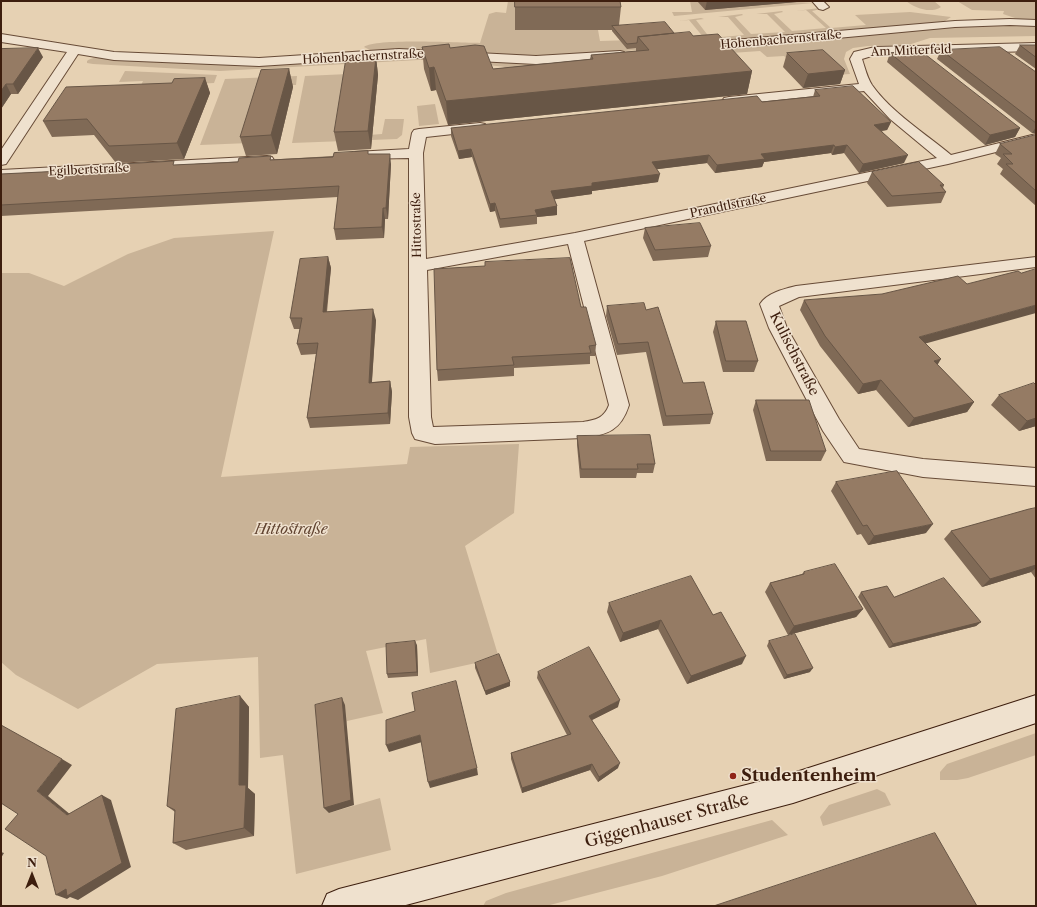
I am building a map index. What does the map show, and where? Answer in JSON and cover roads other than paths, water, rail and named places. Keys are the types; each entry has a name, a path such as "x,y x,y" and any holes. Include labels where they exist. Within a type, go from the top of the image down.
{"street":[{"name":"Hohenbachernstraße","path":"687,48 954,24 1010,22 1036,23"},
{"name":"Hohenbachernstraße","path":"1,38 114,56 259,62 399,53 536,60 635,53"},
{"name":"Am Mitterfeld","path":"948,160 891,112 867,87 856,59 858,55 875,51 1036,47"},
{"path":"996,48 1013,60"},
{"path":"1,161 74,50"},
{"path":"915,50 932,62"},
{"path":"716,103 867,87"},
{"name":"Hittostraße","path":"490,126 419,133 416,152 420,417 424,434 435,436 597,429 616,417 619,405 575,238"},
{"path":"1014,128 1032,138"},
{"name":"Prandtlstraße","path":"418,266 575,238 948,160 1032,138"},
{"path":"348,156 416,152"},
{"name":"Egilbertstraße","path":"1,174 279,159"},
{"name":"Kulischstraße","path":"1036,262 796,292 779,298 769,304 778,328 830,425 852,456 923,468 1036,477"},
{"name":"Giggenhauser Straße","path":"339,906 793,788 1036,709"}],"place":[{"name":"Studentenheim","path":"733,776"}]}
